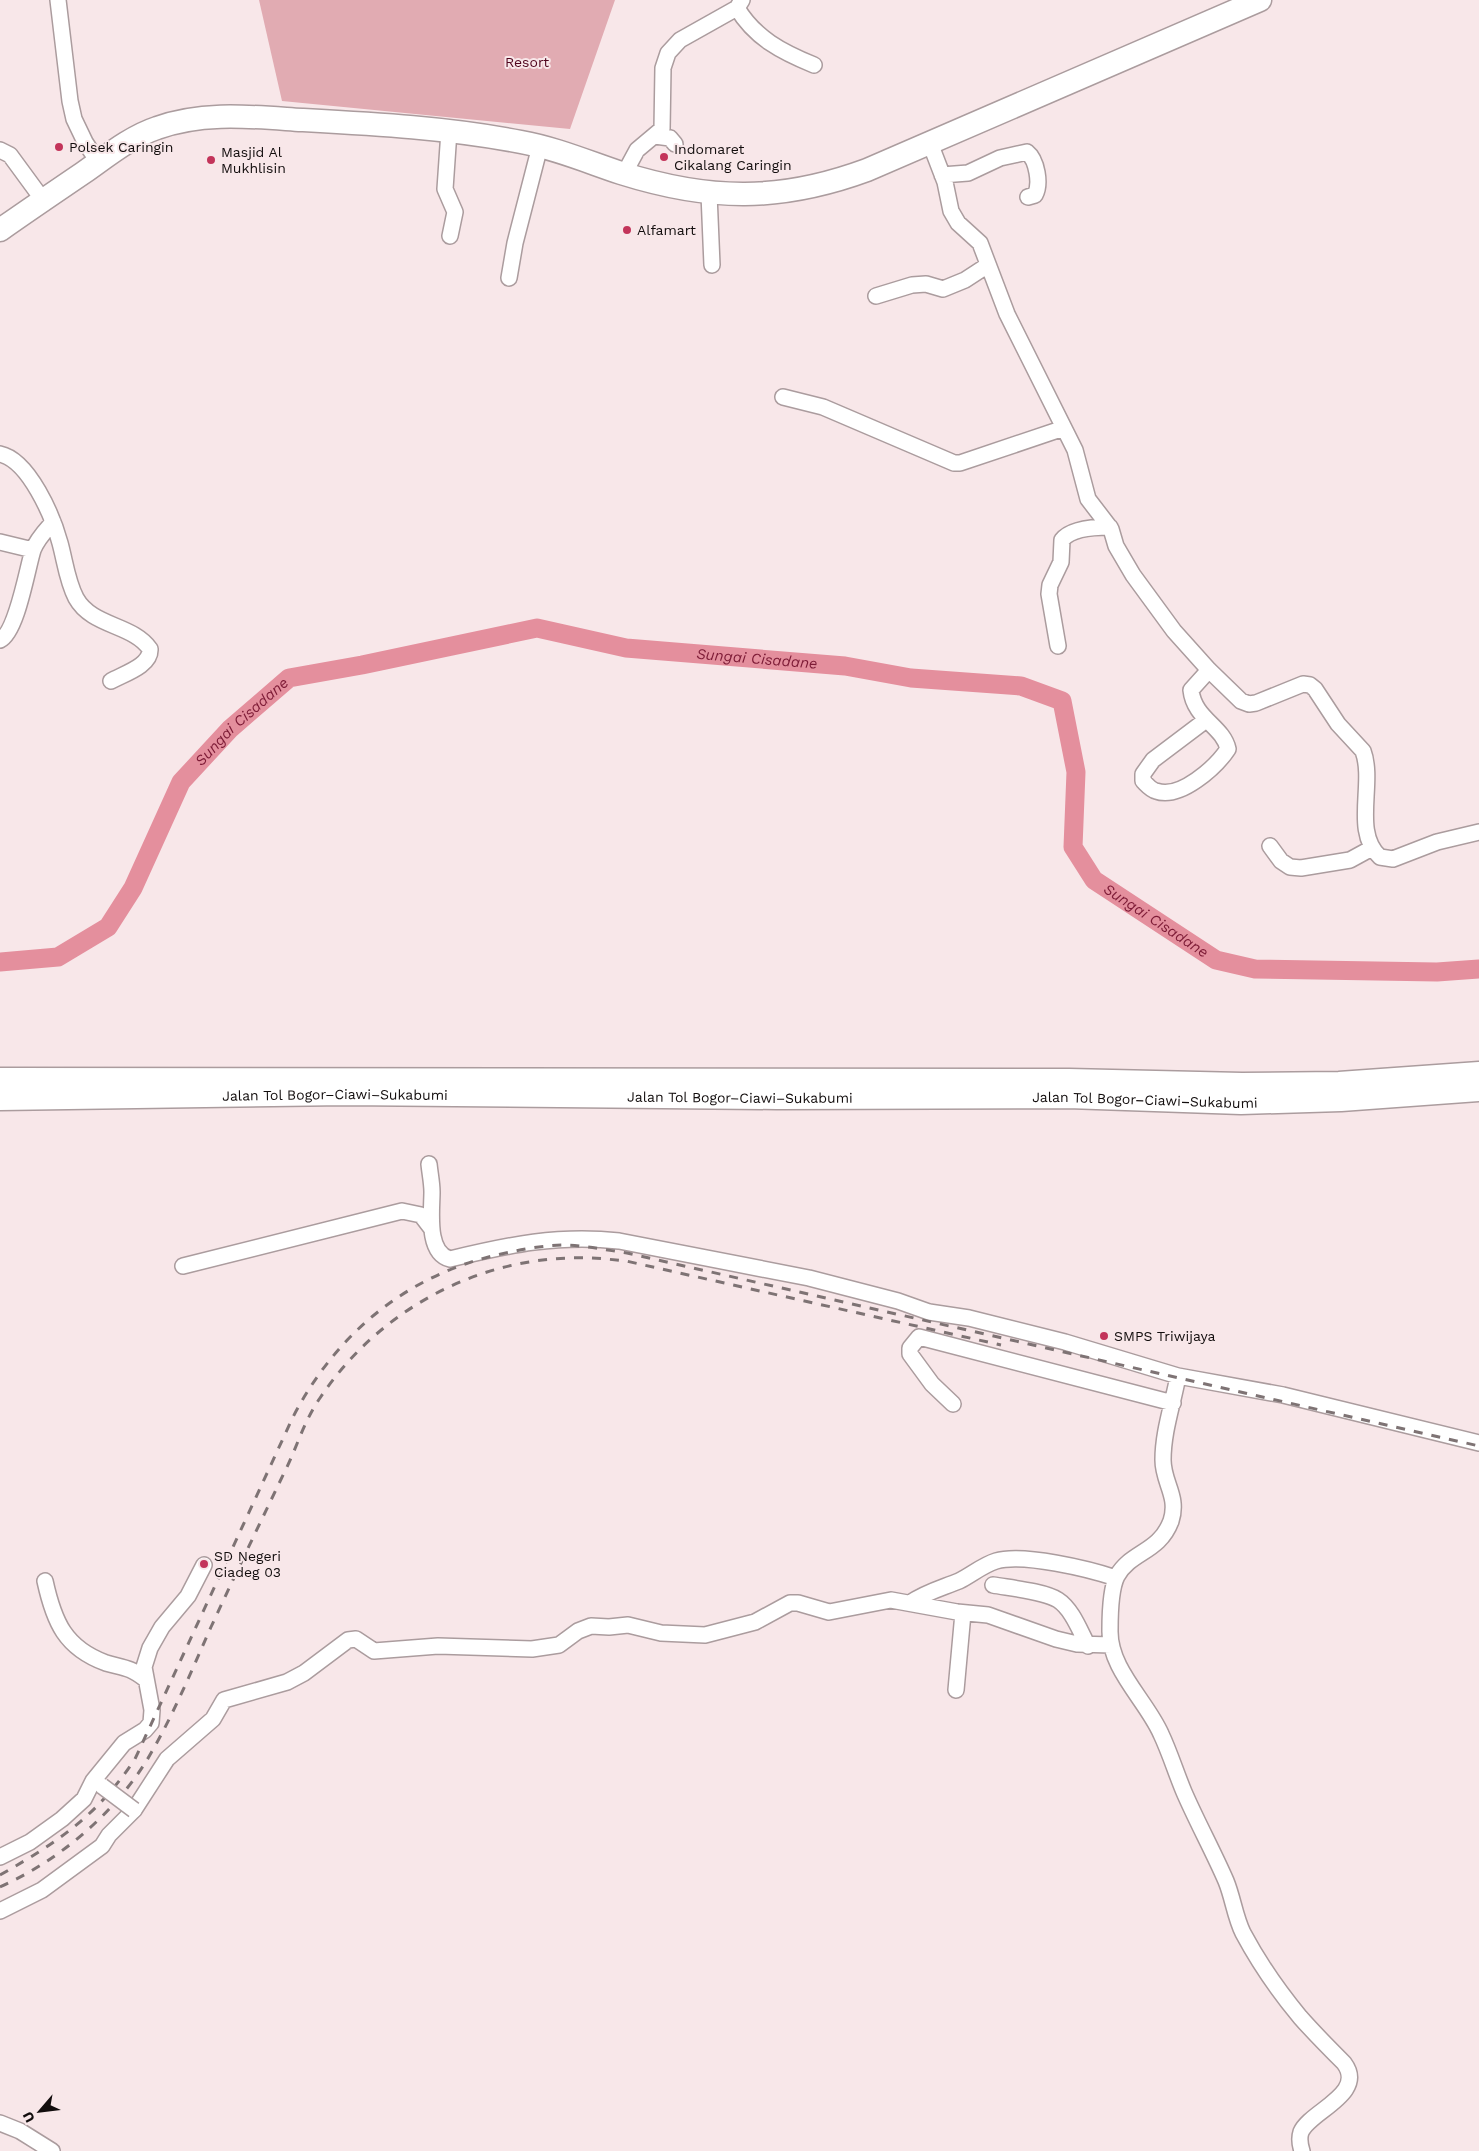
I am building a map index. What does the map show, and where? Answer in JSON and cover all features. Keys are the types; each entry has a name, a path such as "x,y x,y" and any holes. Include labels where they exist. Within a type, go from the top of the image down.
{"highway":[{"path":"0,230 98,162 154,128 173,122 217,117 375,124 449,131 540,146 624,174 709,194 774,193 804,190 851,176 930,143 1235,5 1260,0"},
{"name":"Jalan Tol Bogor–Ciawi–Sukabumi","path":"0,1079 1069,1080 1242,1084 1339,1083 1479,1073"},
{"name":"Jalan Tol Bogor–Ciawi–Sukabumi","path":"0,1098 344,1094 777,1098 1068,1097 1241,1102 1341,1100 1479,1090"}],"street":[{"path":"58,0 70,101 74,119 85,142 98,162"},
{"path":"624,174 637,150 661,131 664,125 663,68 670,49 680,40 739,4 751,29 763,39 784,52 814,65"},
{"path":"449,131 445,189 454,212 450,236"},
{"path":"655,136 670,138 675,144"},
{"path":"930,143 942,175 949,206 954,218 980,243 1007,314 1078,457 1088,499 1110,527 1116,546 1174,631 1209,670 1239,699 1249,704 1303,684 1310,684 1316,689 1338,724 1360,748 1365,757 1367,779 1366,828 1372,848 1380,857 1393,859 1437,842 1479,832"},
{"path":"509,278 515,243 540,146"},
{"path":"0,150 10,155 43,200"},
{"path":"942,175 968,173 1000,158 1027,152 1033,158 1038,184 1034,195 1028,198"},
{"path":"709,194 712,265"},
{"path":"876,296 912,285 926,284 943,289 965,280 988,265"},
{"path":"783,397 823,407 954,463 960,463 1064,428"},
{"path":"0,454 15,461 23,469 53,522 72,588 82,607 90,613 140,637 150,650 149,657 144,662 111,681"},
{"path":"0,640 7,634 14,618 33,550 38,540 53,522"},
{"path":"1058,646 1049,594 1050,585 1061,562 1062,540 1070,533 1110,527"},
{"path":"0,542 33,550"},
{"path":"1206,720 1153,760 1143,774 1143,781 1150,788 1162,792 1181,789 1202,777 1222,758 1228,749 1225,741 1195,705 1191,690 1209,670"},
{"path":"1270,846 1280,861 1290,867 1300,868 1350,860 1372,848"},
{"path":"429,1164 432,1191 431,1228"},
{"path":"183,1266 402,1211 422,1215 431,1228 438,1249 445,1258 450,1259 535,1241 582,1238 619,1241 809,1278 898,1301 929,1312 977,1320 1065,1342 1178,1376 1283,1395 1479,1443"},
{"path":"953,1404 932,1384 910,1354 910,1348 919,1337 1174,1403"},
{"path":"1178,1376 1174,1403 1168,1422 1163,1461 1174,1501 1171,1520 1161,1540 1127,1564 1116,1578 1110,1628 1111,1645 1123,1672 1151,1714 1162,1735 1184,1790 1226,1882 1243,1933 1291,2005 1344,2063 1349,2072 1348,2084 1342,2093 1303,2128 1300,2139 1302,2151"},
{"path":"910,1603 928,1592 959,1581 991,1562 1006,1559 1024,1559 1086,1569 1116,1578"},
{"path":"0,1857 30,1842 84,1800 93,1781 124,1743 145,1730 151,1723 152,1710 144,1667 150,1648 162,1627 188,1596 204,1565"},
{"path":"45,1581 51,1610 63,1632 80,1651 109,1663 133,1670 145,1679"},
{"path":"993,1585 1058,1600 1074,1620 1088,1646"},
{"path":"0,1911 42,1890 102,1846 109,1835 134,1810 167,1759 213,1719 224,1700 287,1682 304,1673 340,1644 348,1640 356,1639 374,1651 438,1646 532,1649 559,1645 578,1631 591,1626 628,1625 661,1633 705,1635 755,1622 790,1603 798,1603 829,1612 885,1600 996,1617 1056,1640 1088,1646 1111,1645"},
{"path":"956,1690 963,1613"},
{"path":"134,1810 102,1786 137,1734"},
{"path":"0,2123 20,2131 52,2151"}],"green space":[{"name":"Resort","path":"259,0 615,0 570,129 282,101"}],"waterway":[{"name":"Sungai Cisadane","path":"0,962 58,957 108,927 133,888 181,782 230,729 289,678 362,665 537,628 626,648 845,666 911,678 1021,686 1062,701 1076,772 1073,847 1094,880 1216,960 1255,969 1437,972 1479,969"}],"railway":[{"path":"0,1875 40,1851 75,1826 106,1797 135,1759 293,1417 311,1386 332,1357 356,1331 382,1309 411,1289 442,1273 475,1261 525,1249 560,1245 582,1246 627,1253 1479,1446"},
{"path":"0,1887 43,1864 63,1850 101,1817 133,1780 147,1760 173,1711 314,1407 342,1368 368,1342 397,1318 428,1298 461,1282 496,1269 532,1261 569,1258 605,1259 626,1261 1001,1345"}],"place":[{"name":"Polsek Caringin","path":"59,147"},
{"name":"Indomaret Cikalang Caringin","path":"664,157"},
{"name":"Masjid Al Mukhlisin","path":"211,160"},
{"name":"Alfamart","path":"627,230"},
{"name":"SMPS Triwijaya","path":"1104,1336"},
{"name":"SD Negeri Ciadeg 03","path":"204,1564"}]}
